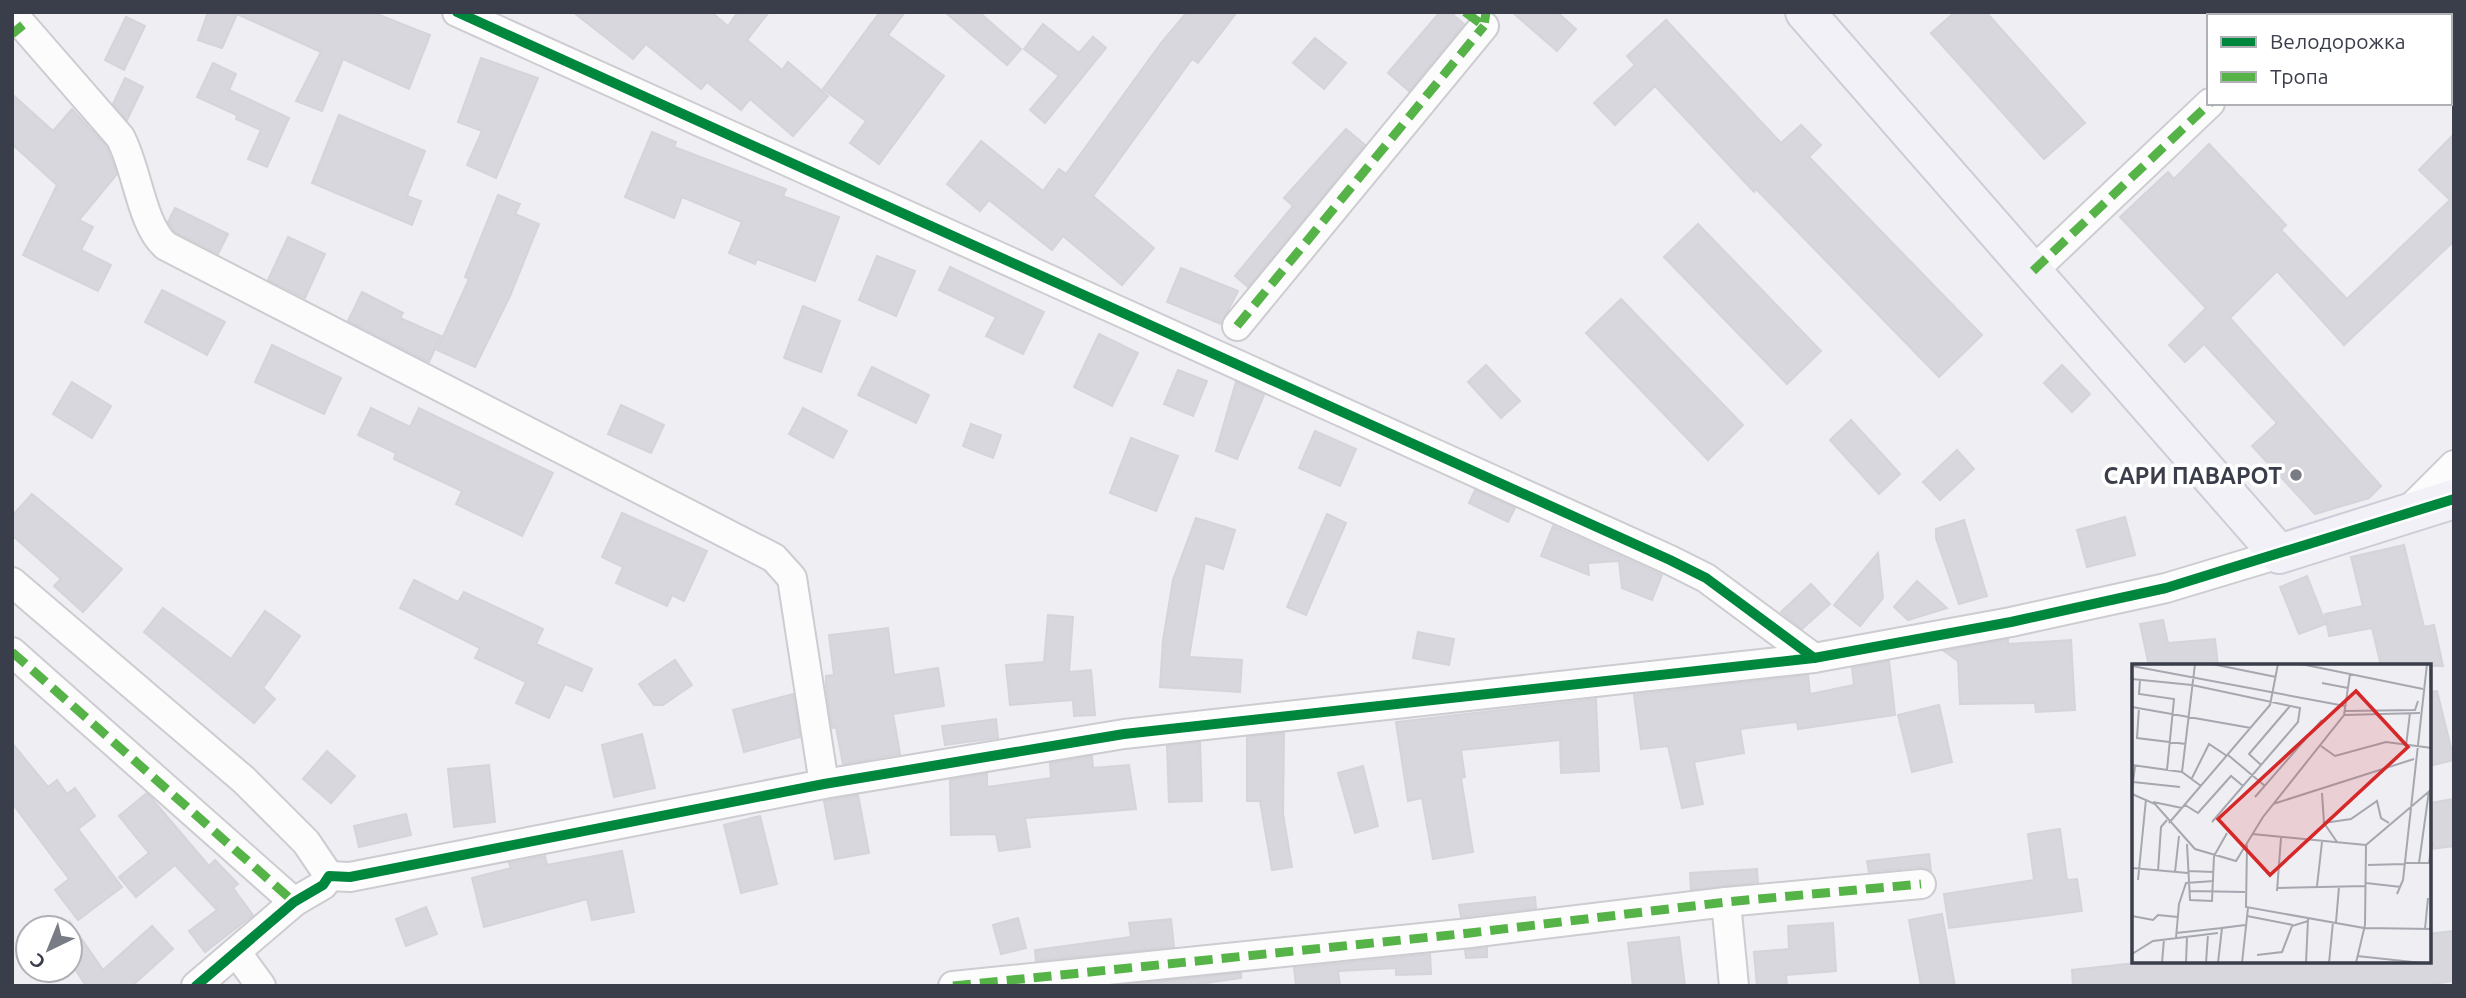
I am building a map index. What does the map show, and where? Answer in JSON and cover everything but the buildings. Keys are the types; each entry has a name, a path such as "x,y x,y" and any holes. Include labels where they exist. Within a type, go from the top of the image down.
{"street":[{"path":"457,12 1670,560 1706,578 1814,658"},
{"path":"1805,12 2278,554"},
{"path":"1237,326 1478,17"},
{"path":"16,24 120,137 128,150 153,230 166,246 774,558 785,568 792,578 824,784"},
{"path":"2033,271 2208,105"},
{"path":"2408,511 2454,465"},
{"path":"329,876 349,877 824,784 1124,734 1814,658 2011,622 2166,588 2408,511 2454,499"},
{"path":"12,582 244,780 306,842 329,876"},
{"path":"12,652 294,902"},
{"path":"196,986 294,902 323,885 329,876"},
{"path":"953,986 1470,933 1726,902 1921,884"},
{"path":"1726,902 1734,986"},
{"path":"237,953 261,986"}],"marked path":[{"path":"1465,12 1484,26 1486,12"},
{"path":"12,34 23,25"},
{"path":"1237,326 1484,26"},
{"path":"2033,271 2208,105"},
{"path":"12,652 294,902"},
{"path":"953,986 1470,933 1726,902 1921,884"}],"cycle path":[{"path":"457,12 1670,560 1706,578 1814,658"},
{"path":"196,986 294,902 323,885 329,876 350,877 824,784 1124,734 1814,658 2011,622 2166,588 2454,499"}],"place":[{"name":"САРИ ПАВАРОТ","path":"2296,475"}]}
